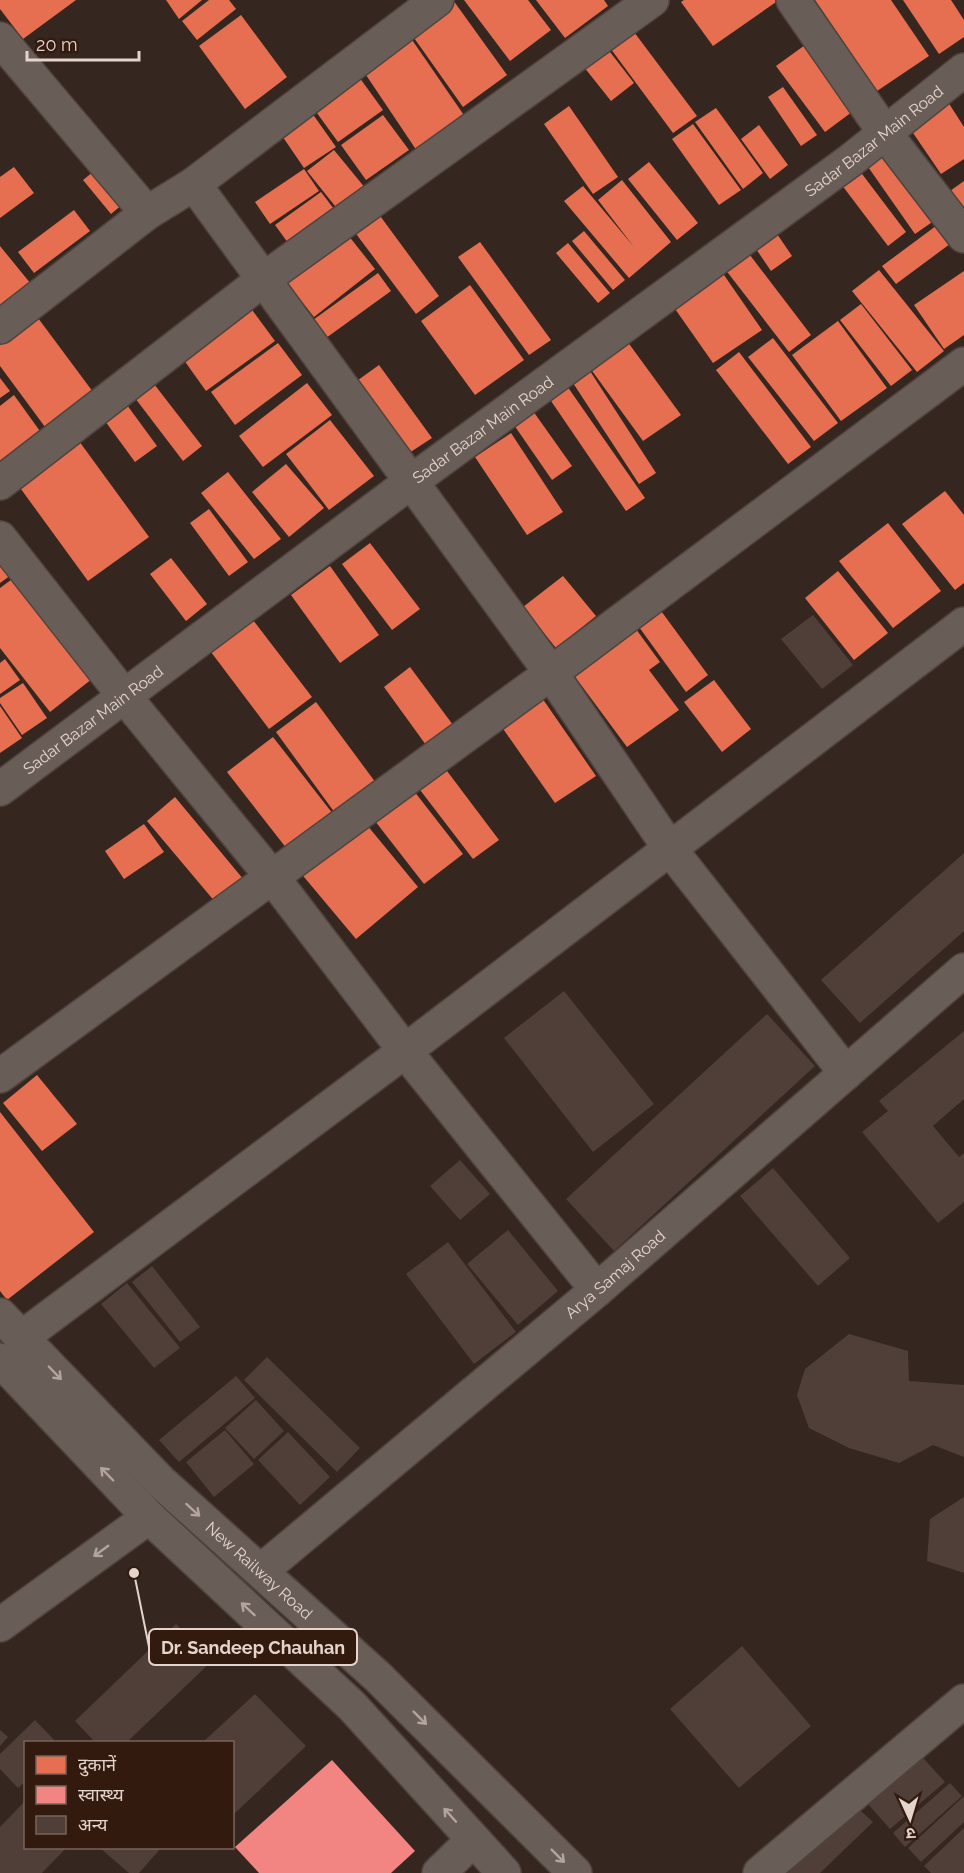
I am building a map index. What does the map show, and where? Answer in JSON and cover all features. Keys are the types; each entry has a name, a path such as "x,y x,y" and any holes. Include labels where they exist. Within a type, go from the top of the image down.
{"street":[{"path":"0,327 147,213 194,184 437,0"},
{"path":"0,483 264,279 652,0"},
{"path":"793,0 885,133 964,236"},
{"path":"0,39 147,213"},
{"name":"Sadar Bazar Main Road","path":"0,789 412,481 885,133 964,70"},
{"path":"194,184 551,673 670,849 846,1073"},
{"path":"0,1076 551,673 964,364"},
{"path":"0,538 124,697 273,878 405,1051 597,1290"},
{"path":"504,1873 352,1706 149,1517 7,1338 405,1051 964,624"},
{"name":"Arya Samaj Road","path":"261,1571 597,1290 964,970"},
{"name":"New Railway Road","path":"7,1338 161,1482 378,1677 575,1873"},
{"path":"0,1625 149,1517"},
{"path":"760,1873 964,1701"},
{"path":"439,1873 473,1840"}],"building: दुकानें":[{"path":"0,0 76,0 23,39 0,9"},
{"path":"166,0 202,0 179,19"},
{"path":"209,0 229,0 236,9 197,40 182,21"},
{"path":"453,0 507,75 463,107 407,28"},
{"path":"464,0 528,0 551,30 510,61"},
{"path":"536,0 604,0 608,6 565,38"},
{"path":"684,0 779,0 713,46 681,2"},
{"path":"815,0 891,0 929,56 877,91"},
{"path":"903,0 951,0 964,20 964,37 939,54"},
{"path":"241,15 287,77 245,109 199,46"},
{"path":"625,20 697,116 673,133 602,37"},
{"path":"408,34 470,124 421,157 360,66"},
{"path":"600,39 634,83 611,101 576,57"},
{"path":"812,40 860,106 825,132 776,66"},
{"path":"354,70 383,110 338,142 309,102"},
{"path":"783,87 817,135 801,146 768,97"},
{"path":"948,102 964,127 964,159 941,174 909,127"},
{"path":"307,106 336,147 304,168 276,127"},
{"path":"569,106 618,177 593,194 544,124"},
{"path":"716,108 763,173 743,189 695,122"},
{"path":"383,115 409,150 366,180 341,145"},
{"path":"693,124 741,190 719,205 672,139"},
{"path":"759,125 788,165 770,179 741,139"},
{"path":"888,148 938,218 915,234 866,164"},
{"path":"334,150 366,189 339,211 307,171"},
{"path":"649,162 698,223 677,240 628,179"},
{"path":"853,162 906,232 888,246 835,176"},
{"path":"103,164 130,198 111,214 83,180"},
{"path":"14,167 34,193 0,218 0,177"},
{"path":"304,169 319,191 270,224 255,202"},
{"path":"622,180 671,242 629,278 564,201 583,186 634,247 598,200"},
{"path":"964,181 964,207 962,209 950,191"},
{"path":"321,192 337,213 291,247 275,225"},
{"path":"375,209 439,296 416,314 351,227"},
{"path":"74,210 90,231 34,273 18,252"},
{"path":"944,220 958,238 896,284 882,266"},
{"path":"771,225 792,256 771,271 750,240"},
{"path":"344,230 375,269 314,317 283,278"},
{"path":"584,231 625,280 613,290 572,241"},
{"path":"480,242 551,340 529,355 458,257"},
{"path":"740,242 811,335 789,352 718,260"},
{"path":"568,243 610,293 598,303 556,253"},
{"path":"0,246 31,284 0,309"},
{"path":"715,262 762,330 713,363 666,296"},
{"path":"879,270 944,351 917,372 852,291"},
{"path":"964,271 964,335 944,349 914,305"},
{"path":"378,273 391,291 326,338 313,320"},
{"path":"470,285 524,360 475,395 421,321"},
{"path":"861,304 912,370 891,386 840,320"},
{"path":"250,307 275,341 206,391 181,356"},
{"path":"38,318 96,396 48,431 0,366 0,345"},
{"path":"838,321 887,388 841,421 792,355"},
{"path":"773,338 838,423 814,441 748,357"},
{"path":"627,341 681,415 643,441 590,368"},
{"path":"278,343 302,375 235,425 211,392"},
{"path":"739,352 811,447 788,464 716,370"},
{"path":"379,365 432,438 406,455 354,383"},
{"path":"590,371 656,473 639,484 573,383"},
{"path":"0,378 10,391 0,398"},
{"path":"307,383 332,415 263,467 239,436"},
{"path":"154,384 202,446 183,461 135,398"},
{"path":"567,386 645,498 626,511 549,398"},
{"path":"14,395 42,434 0,465 0,406"},
{"path":"127,405 157,446 135,462 105,421"},
{"path":"533,411 572,466 552,480 514,425"},
{"path":"330,420 374,476 329,510 286,454"},
{"path":"511,433 563,512 527,535 475,457"},
{"path":"79,441 149,537 88,581 18,485"},
{"path":"286,464 324,508 289,537 252,492"},
{"path":"228,472 281,539 254,559 201,493"},
{"path":"945,491 964,515 964,583 955,590 902,524"},
{"path":"209,509 248,562 229,576 190,523"},
{"path":"888,523 941,591 893,628 839,561"},
{"path":"370,543 420,609 392,630 342,564"},
{"path":"0,546 18,570 0,583"},
{"path":"171,558 207,604 186,621 150,574"},
{"path":"330,566 379,635 340,663 291,595"},
{"path":"838,571 888,633 854,660 805,598"},
{"path":"19,574 97,675 50,712 0,648 0,588"},
{"path":"563,576 596,616 556,648 523,607"},
{"path":"656,604 708,675 686,692 634,620"},
{"path":"253,620 312,697 269,729 211,652"},
{"path":"633,625 660,662 649,670 679,710 627,747 570,670"},
{"path":"5,659 20,680 0,694 0,663"},
{"path":"410,667 453,725 426,745 384,687"},
{"path":"714,680 751,729 722,752 684,702"},
{"path":"23,683 47,718 22,735 0,703 0,698"},
{"path":"540,695 596,776 555,803 499,723"},
{"path":"316,702 376,783 335,813 276,732"},
{"path":"0,706 22,738 0,753"},
{"path":"273,737 333,814 287,849 227,772"},
{"path":"444,767 499,840 473,859 417,786"},
{"path":"414,791 463,854 424,884 375,821"},
{"path":"175,797 244,880 216,903 147,821"},
{"path":"362,819 418,887 356,939 299,871"},
{"path":"144,824 164,852 124,879 105,851"},
{"path":"37,1075 77,1124 42,1151 3,1103"},
{"path":"0,1112 94,1232 7,1300 0,1291"}],"building: स्वास्थ्य":[{"path":"332,1760 415,1851 391,1873 259,1873 235,1847"}],"building: अन्य":[{"path":"813,615 853,665 822,689 781,639"},
{"path":"964,853 964,931 860,1023 821,980"},
{"path":"564,991 654,1104 593,1152 504,1038"},
{"path":"767,1014 815,1066 614,1251 566,1199"},
{"path":"964,1031 964,1099 933,1126 959,1157 964,1153 964,1202 938,1223 862,1132 888,1111 879,1101"},
{"path":"460,1160 490,1194 460,1220 430,1186"},
{"path":"773,1168 850,1258 818,1286 740,1196"},
{"path":"508,1230 558,1291 518,1325 467,1264"},
{"path":"448,1242 516,1332 474,1364 406,1274"},
{"path":"152,1266 200,1327 180,1342 132,1282"},
{"path":"127,1283 180,1348 154,1368 101,1304"},
{"path":"849,1334 908,1351 909,1381 964,1385 964,1457 933,1445 899,1463 849,1448 809,1428 797,1395 805,1369"},
{"path":"267,1357 360,1448 337,1472 244,1380"},
{"path":"236,1376 255,1398 179,1462 159,1440"},
{"path":"256,1400 284,1431 254,1459 225,1428"},
{"path":"225,1430 254,1464 214,1497 186,1462"},
{"path":"288,1432 330,1477 300,1505 258,1460"},
{"path":"964,1497 964,1573 927,1561 930,1519"},
{"path":"176,1624 212,1661 128,1741 94,1741 75,1721"},
{"path":"742,1646 811,1726 739,1788 670,1709"},
{"path":"255,1694 306,1746 234,1814 234,1741 204,1741"},
{"path":"35,1720 55,1741 24,1741 24,1783 18,1788 0,1769 0,1754"},
{"path":"0,1730 8,1737 0,1746"},
{"path":"915,1749 945,1782 890,1829 861,1796"},
{"path":"950,1783 962,1796 905,1847 893,1833"},
{"path":"964,1796 964,1822 921,1862 908,1848"},
{"path":"24,1802 24,1849 65,1849 42,1873 0,1873 0,1827"},
{"path":"852,1803 873,1822 820,1873 775,1873"},
{"path":"964,1828 964,1873 931,1873 924,1866"},
{"path":"101,1849 160,1849 139,1873 129,1873"}],"place":[{"name":"Dr. Sandeep Chauhan","path":"134,1573"}]}
